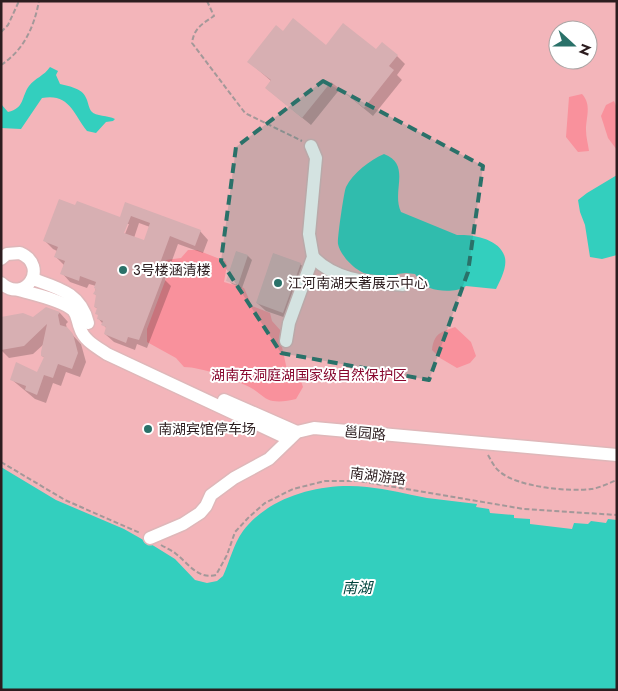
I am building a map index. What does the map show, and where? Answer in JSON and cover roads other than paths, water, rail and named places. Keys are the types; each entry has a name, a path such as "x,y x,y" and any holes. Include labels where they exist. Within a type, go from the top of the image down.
{"street":[{"path":"286,341 288,323 313,257 309,234 316,158 311,146"},
{"path":"1,247 20,253 30,260 34,272 33,278 24,288 18,290"},
{"path":"1,259 7,254 20,253"},
{"path":"313,257 320,265 347,278 403,285"},
{"path":"33,278 66,292 73,297 81,305 87,320 88,329 103,343 293,436"},
{"path":"1,284 7,288 38,295 72,309 78,317 80,328 85,338 107,354 293,436"},
{"name":"邕园路","path":"293,436 314,428 617,455"},
{"path":"150,538 182,524 200,513 211,495 234,478 269,459 293,436"}],"water":[{"path":"50,67 58,71 56,75 60,84 83,93 93,113 115,119 106,122 96,133 87,131 74,111 64,101 51,97 42,98 21,129 1,128 1,104 8,112 17,108 22,102 29,86"},
{"path":"384,154 397,165 399,172 398,196 401,212 457,235 471,235 486,239 498,246 505,258 505,266 496,289 466,286 444,291 434,289 424,284 415,274 397,274 394,279 372,276 357,269 346,259 339,248 338,241 346,187 362,168"},
{"path":"617,175 617,255 602,259 590,257 585,225 578,200"},
{"name":"南湖","path":"1,467 56,500 124,529 175,559 195,580 207,583 217,581 223,576 234,547 243,531 254,519 268,508 283,500 316,489 350,486 382,489 427,498 477,504 476,507 489,509 490,513 514,515 514,518 530,519 530,524 572,529 574,523 588,524 591,521 606,523 608,519 617,520 617,690 1,690"}],"place":[{"name":"3号楼涵清楼","path":"123,270"},
{"name":"江河南湖天著展示中心","path":"278,283"},
{"name":"南湖宾馆停车场","path":"148,429"}],"park label":[{"name":"湖南东洞庭湖国家级自然保护区","path":"309,375"}]}
